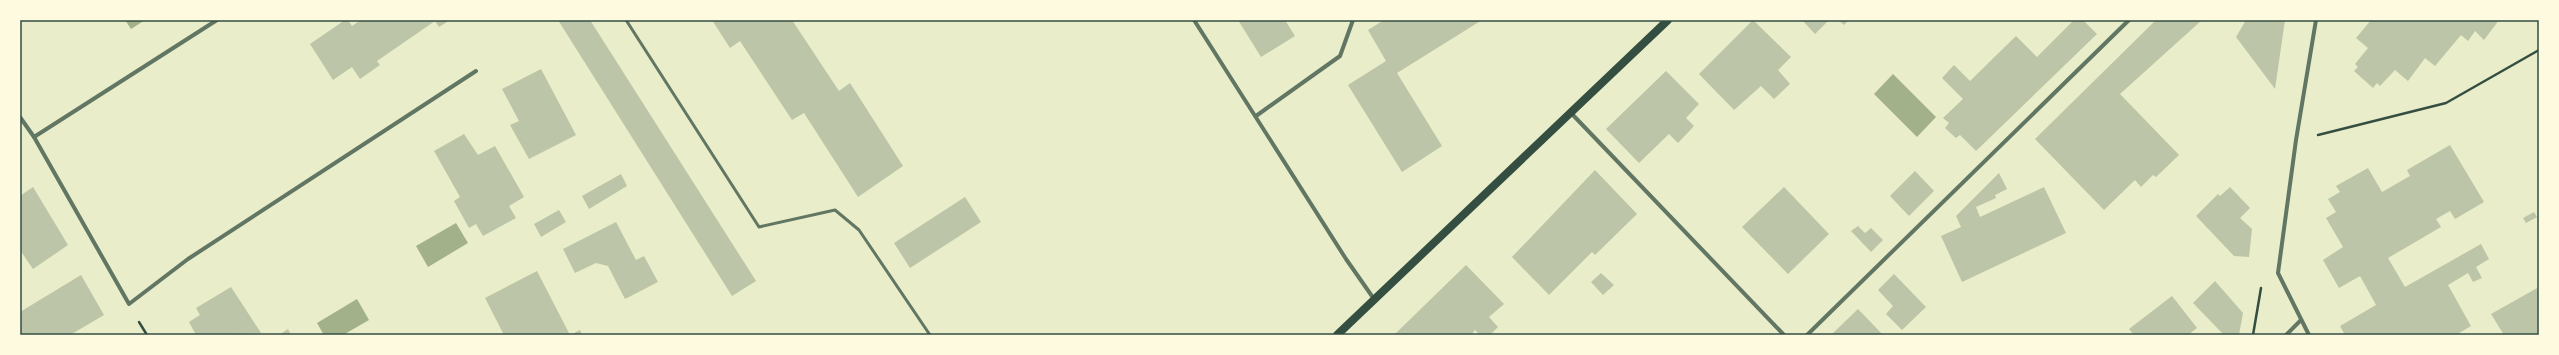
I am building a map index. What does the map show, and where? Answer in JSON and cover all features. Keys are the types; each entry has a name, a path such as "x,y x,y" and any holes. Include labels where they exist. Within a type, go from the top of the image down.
{"main road":[{"path":"1337,335 1668,20"}],"street":[{"path":"34,137 217,20"},
{"path":"1194,20 1346,259 1374,299"},
{"path":"1256,116 1340,56 1353,20"},
{"path":"1807,335 2129,20"},
{"path":"2309,335 2278,273 2296,140 2316,20"},
{"path":"20,117 34,137 129,304 188,260 476,71"},
{"path":"1571,113 1784,335"},
{"path":"2286,335 2301,320"}],"lane":[{"path":"626,20 759,228 835,210 859,230 930,335"}],"path":[{"path":"2296,140 2446,103 2539,50"}],"shaded area":[{"path":"125,20 145,20 131,29"},
{"path":"1893,74 1936,117 1917,137 1874,94"},
{"path":"456,223 468,243 428,267 416,246"},
{"path":"357,299 369,320 343,335 324,335 317,323"}],"building":[{"path":"345,20 348,20 352,26 361,20 450,20 439,27 435,21 377,61 380,65 360,79 352,67 333,80 310,44"},
{"path":"558,20 590,20 756,281 732,296"},
{"path":"712,20 792,20 839,91 850,83 903,166 858,197 804,113 792,120 740,41 730,48"},
{"path":"1238,20 1285,20 1295,36 1261,57"},
{"path":"1384,20 1482,20 1397,73 1442,146 1402,172 1348,85 1386,61 1368,30"},
{"path":"1753,20 1791,57 1778,70 1790,84 1774,99 1761,86 1734,110 1699,74"},
{"path":"1802,20 1829,20 1815,34"},
{"path":"1838,20 1849,20 1844,25"},
{"path":"2074,20 2083,20 2097,34 1976,151 1960,135 1956,138 1945,128 1949,123 1943,118 1963,99 1942,78 1954,65 1970,81 2016,36 2037,57"},
{"path":"2156,20 2202,20 2120,94 2179,155 2156,177 2153,175 2141,187 2135,180 2104,210 2035,139"},
{"path":"2246,20 2285,20 2275,89 2236,37"},
{"path":"2371,20 2499,20 2484,40 2475,31 2468,41 2461,35 2435,66 2425,58 2408,81 2395,70 2380,86 2377,83 2373,88 2354,71 2358,67 2355,64 2368,48 2356,38"},
{"path":"541,69 576,135 529,159 510,125 519,121 502,89"},
{"path":"1666,71 1699,104 1686,118 1694,126 1678,143 1669,134 1639,163 1606,129"},
{"path":"464,134 478,155 495,146 524,197 509,206 516,218 483,236 476,224 469,228 454,201 460,197 434,151"},
{"path":"2450,145 2484,202 2455,219 2450,211 2436,219 2441,227 2388,258 2405,287 2481,244 2489,259 2476,267 2482,278 2473,282 2468,273 2448,285 2471,326 2456,335 2345,335 2340,326 2376,305 2360,276 2339,288 2323,260 2343,247 2326,218 2336,212 2328,199 2340,192 2336,186 2368,168 2382,192 2410,176 2407,170"},
{"path":"1595,170 1637,214 1595,255 1592,252 1549,295 1512,257"},
{"path":"1915,171 1934,191 1909,216 1890,196"},
{"path":"1999,173 2007,189 1995,195 1996,198 1976,207 1980,217 2044,187 2066,233 1962,282 1941,236 1961,227 1956,216"},
{"path":"621,174 627,186 589,209 582,196"},
{"path":"33,187 68,245 33,269 20,250 20,196"},
{"path":"1784,187 1829,234 1788,274 1742,227"},
{"path":"2230,187 2250,208 2240,218 2252,229 2249,257 2234,256 2196,216 2218,194 2220,196"},
{"path":"965,197 981,222 910,268 894,243"},
{"path":"559,210 566,222 541,237 534,224"},
{"path":"2534,212 2537,217 2526,223 2523,218"},
{"path":"616,222 636,260 644,256 658,282 625,299 608,266 596,263 575,273 563,249"},
{"path":"1858,226 1865,233 1871,228 1883,240 1871,252 1851,231"},
{"path":"1466,265 1504,304 1489,317 1498,327 1490,335 1480,335 1475,330 1471,335 1394,335"},
{"path":"537,271 570,335 504,335 485,298"},
{"path":"1601,273 1614,285 1603,295 1591,282"},
{"path":"1894,274 1926,307 1902,330 1886,314 1893,306 1878,290"},
{"path":"81,275 104,315 70,335 20,335 20,312"},
{"path":"2215,281 2243,313 2239,335 2224,335 2193,303"},
{"path":"231,287 261,333 196,335 189,322 200,315 196,308"},
{"path":"2539,287 2539,335 2504,335 2491,314"},
{"path":"2172,296 2197,328 2188,335 2134,335 2129,329"},
{"path":"1858,309 1883,335 1831,335"},
{"path":"288,329 291,335 279,335"},
{"path":"580,330 582,335 570,335"}]}
